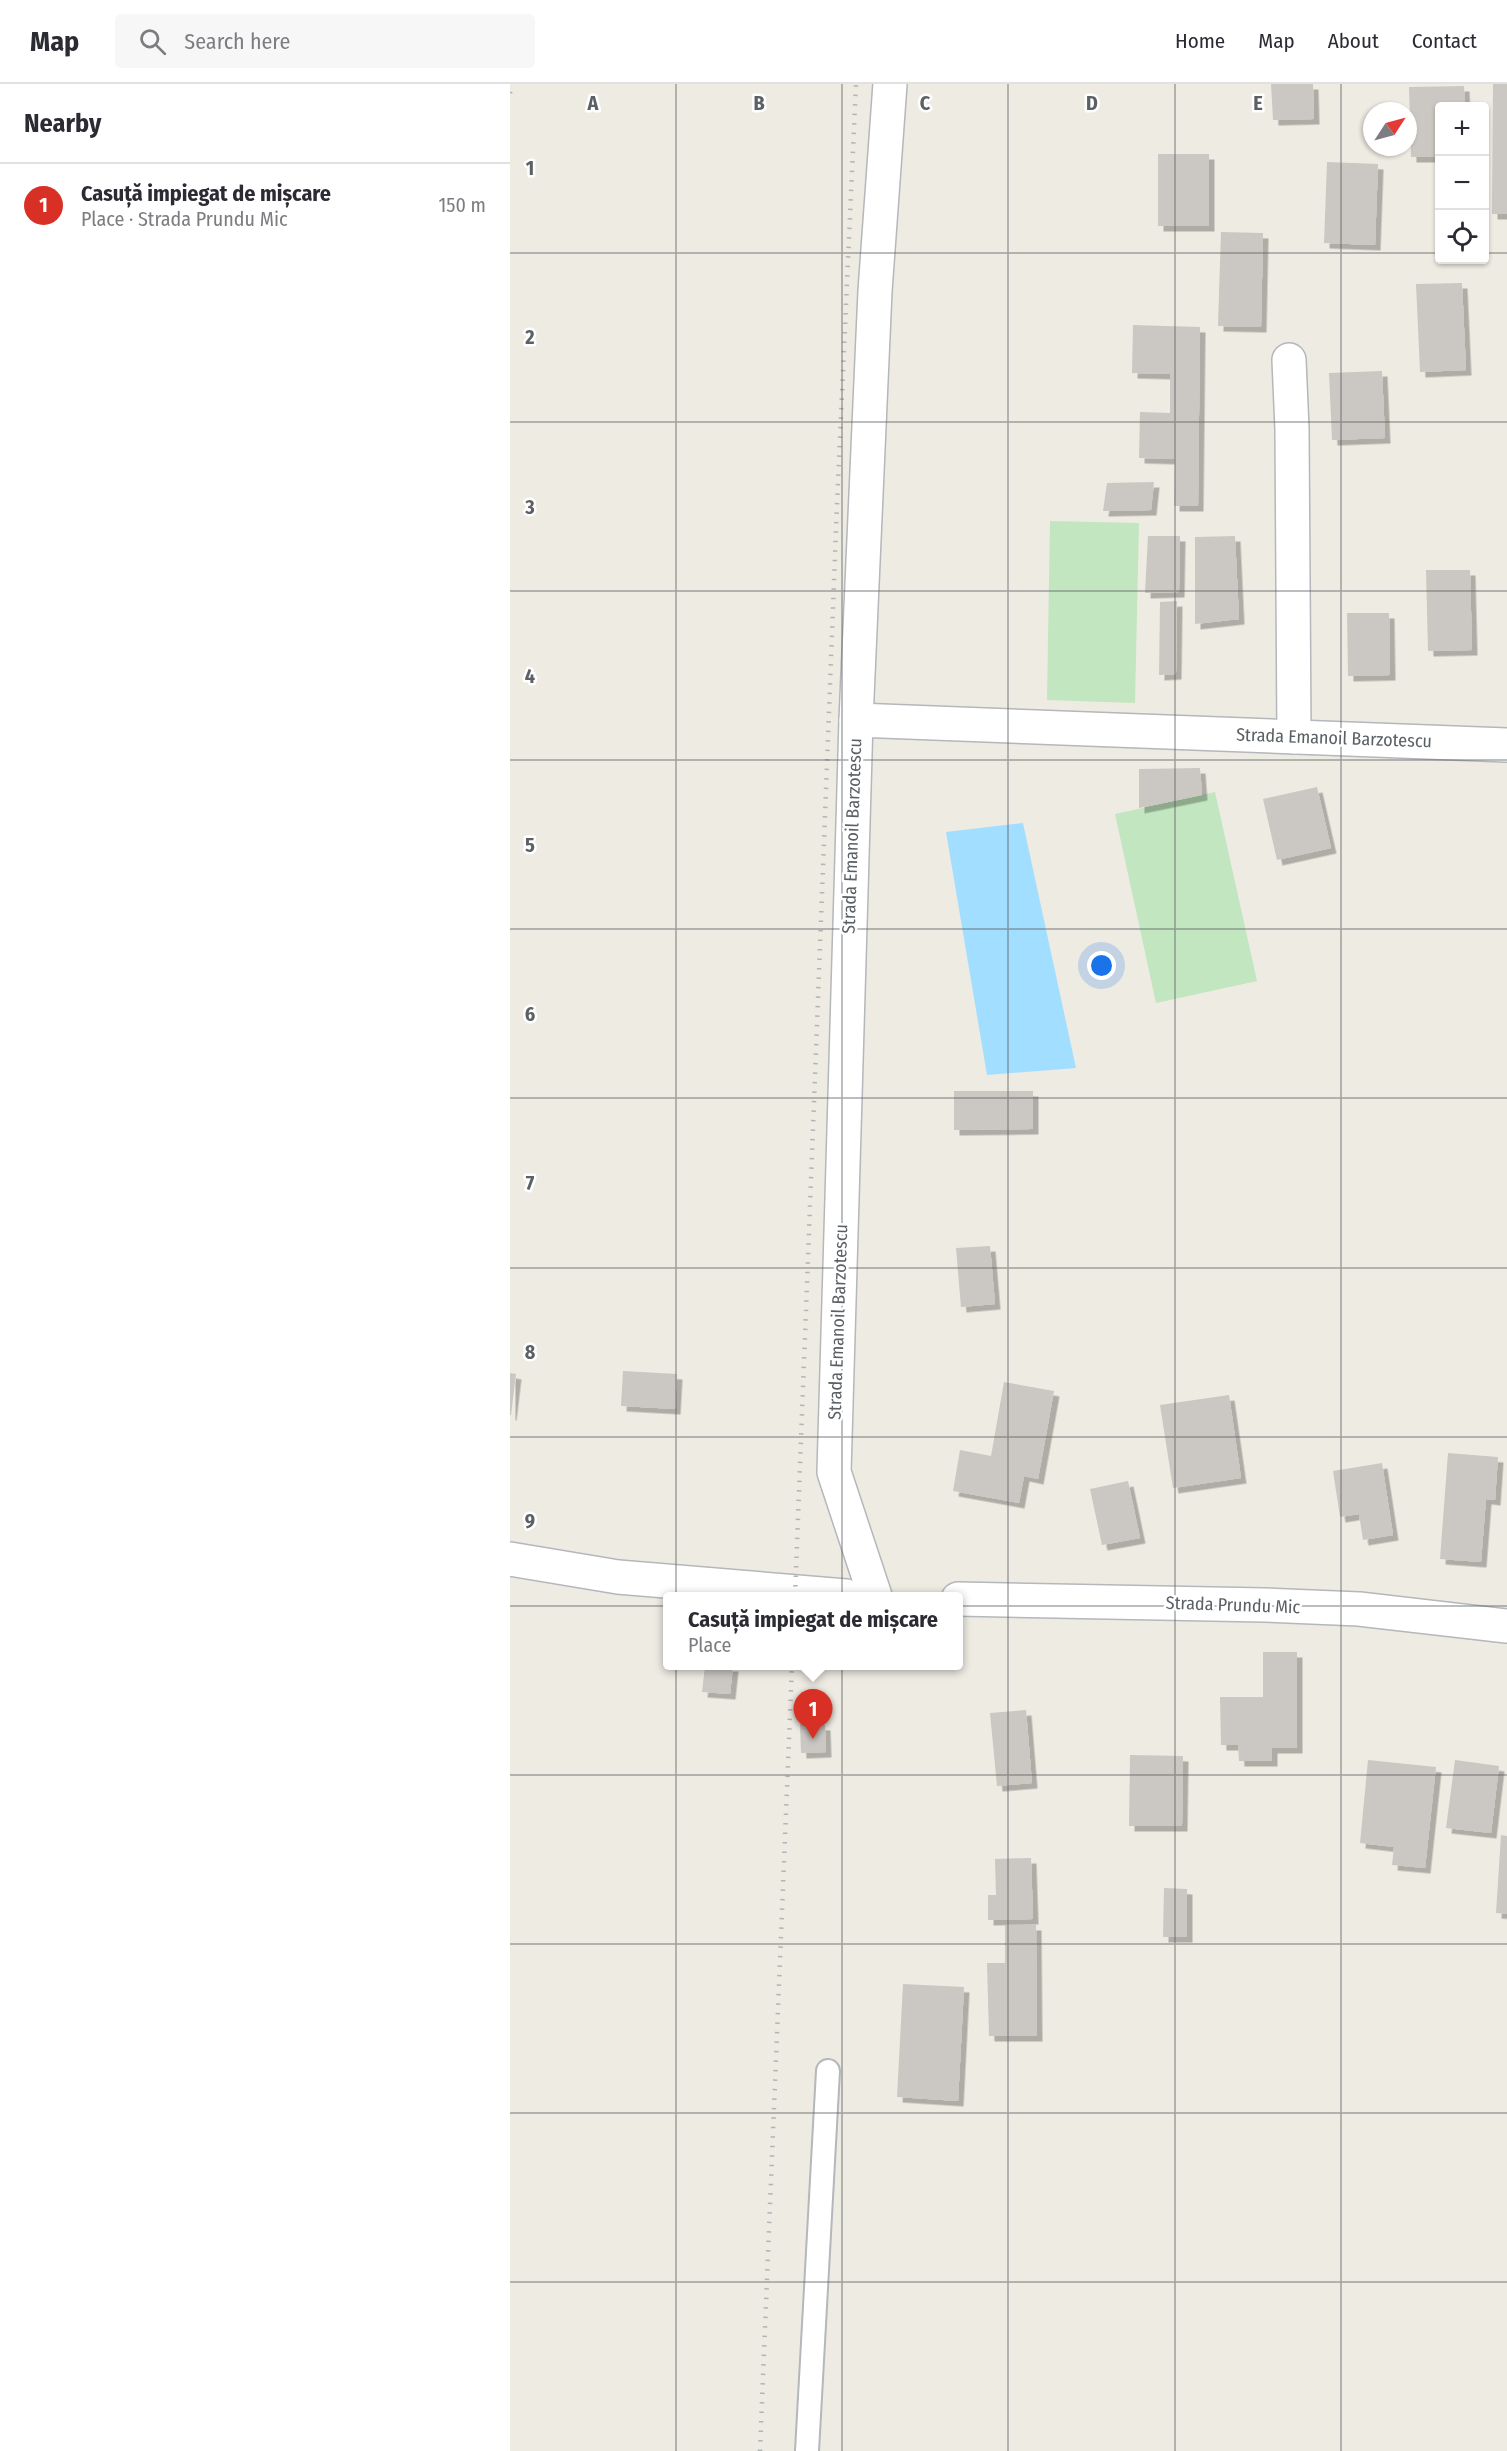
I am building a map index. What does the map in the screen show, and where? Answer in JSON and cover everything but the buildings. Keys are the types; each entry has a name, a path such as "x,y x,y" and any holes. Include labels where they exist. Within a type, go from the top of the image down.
{"street":[{"path":"856,720 875,291 890,84"},
{"path":"1289,360 1292,429 1294,737"},
{"name":"Strada Emanoil Barzotescu","path":"874,1592 834,1472 856,720 1507,745"},
{"path":"510,1559 618,1577 798,1592"},
{"name":"Strada Prundu Mic","path":"963,1599 1347,1608 1507,1626"}],"lane":[{"path":"807,2451 828,2071"}],"green space":[{"path":"1050,521 1139,523 1135,703 1047,700"},
{"path":"1215,792 1257,981 1156,1003 1115,814"}],"water":[{"path":"1023,823 1076,1068 987,1075 946,832"}],"railway":[{"path":"510,93 513,84"},
{"path":"795,1592 837,504 856,84"},
{"path":"760,2451 792,1670"}],"place":[{"name":"Casuță impiegat de mișcare","path":"813,1739"}]}
